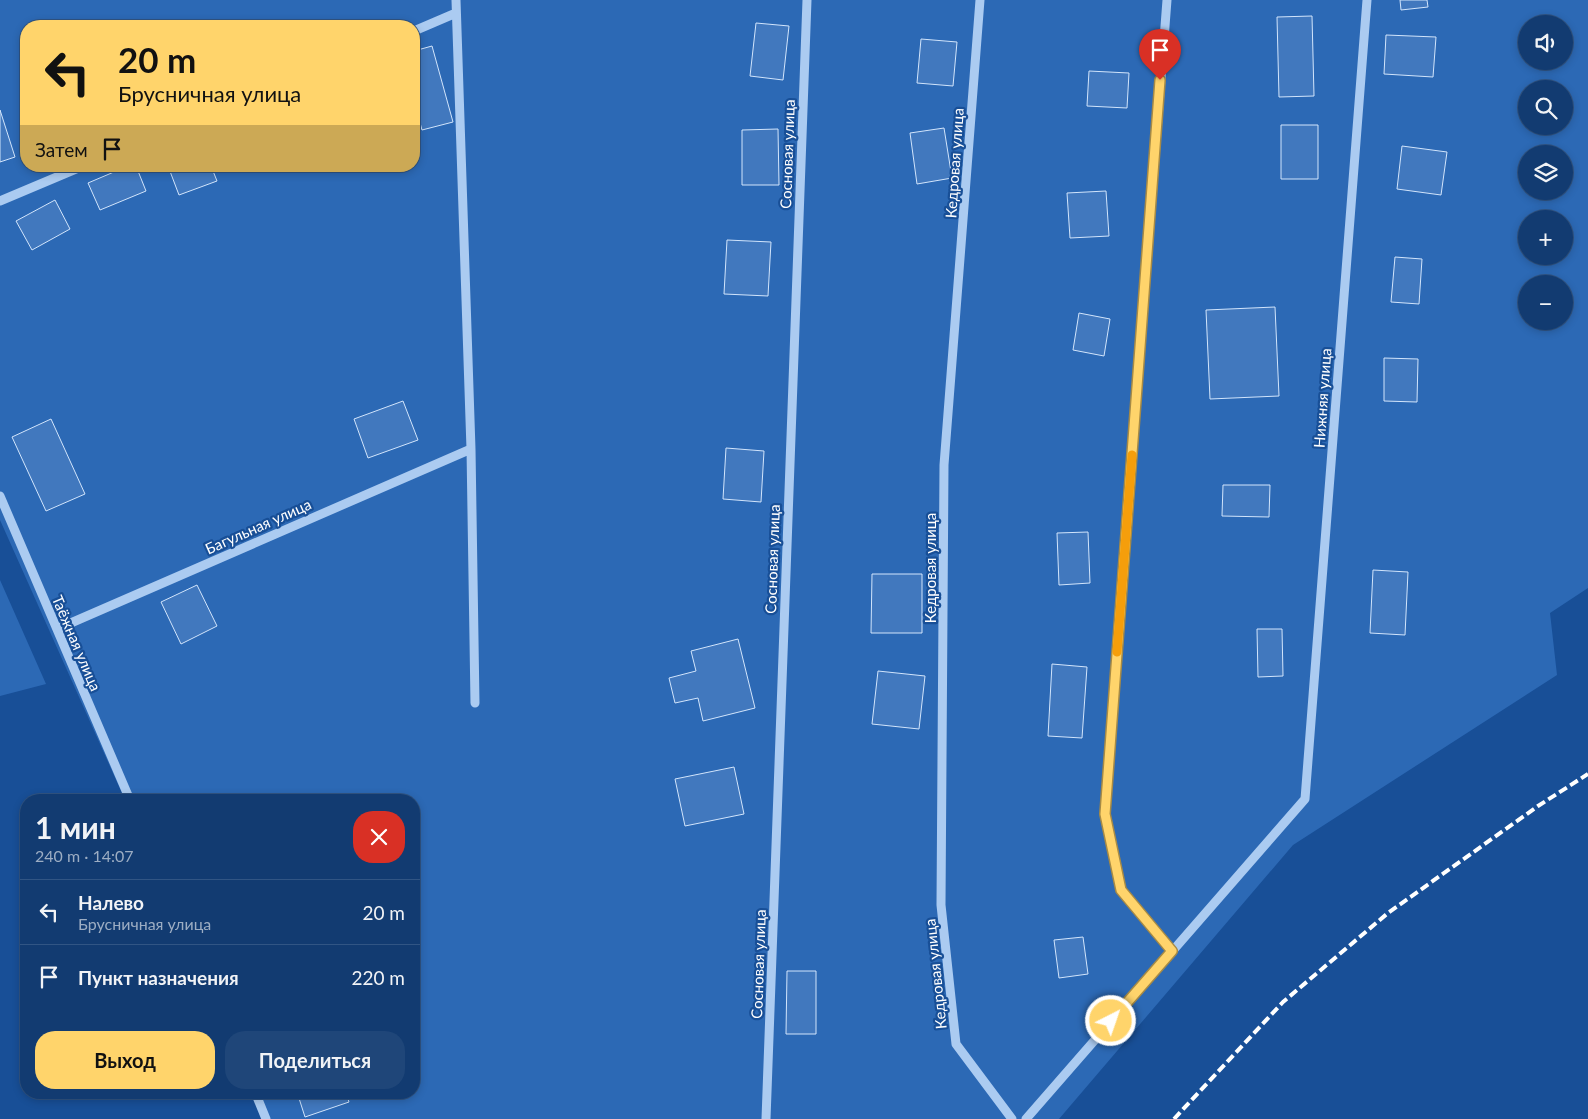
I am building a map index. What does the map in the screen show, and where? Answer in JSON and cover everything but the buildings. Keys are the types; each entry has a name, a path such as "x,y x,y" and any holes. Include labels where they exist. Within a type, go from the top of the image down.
{"street":[{"path":"456,0 471,448 475,703"},
{"name":"Сосновая улица","path":"766,1119 807,0"},
{"name":"Кедровая улица","path":"980,0 944,465 941,905 956,1044 1012,1119"},
{"path":"1026,1119 1172,951 1121,890 1105,814 1166,0"},
{"name":"Нижняя улица","path":"1172,951 1305,798 1367,0"},
{"path":"420,29 456,14"},
{"path":"0,200 69,172"},
{"name":"Багульная улица","path":"57,629 471,448"},
{"name":"Таёжная улица","path":"0,496 127,794"},
{"path":"258,1099 266,1119"}],"shaded area":[{"path":"0,0 1588,0 1588,588 1550,613 1557,675 1293,845 1059,1119 268,1119 259,1099 420,1099 420,794 122,794 0,520"},
{"path":"0,580 46,684 0,696"}],"railway":[{"path":"1174,1119 1283,1002 1388,913 1538,806 1588,774"}],"slow traffic":[{"path":"1117,652 1132,455"}],"route":[{"path":"1111,1021 1172,951 1121,890 1105,814 1160,80"}]}
